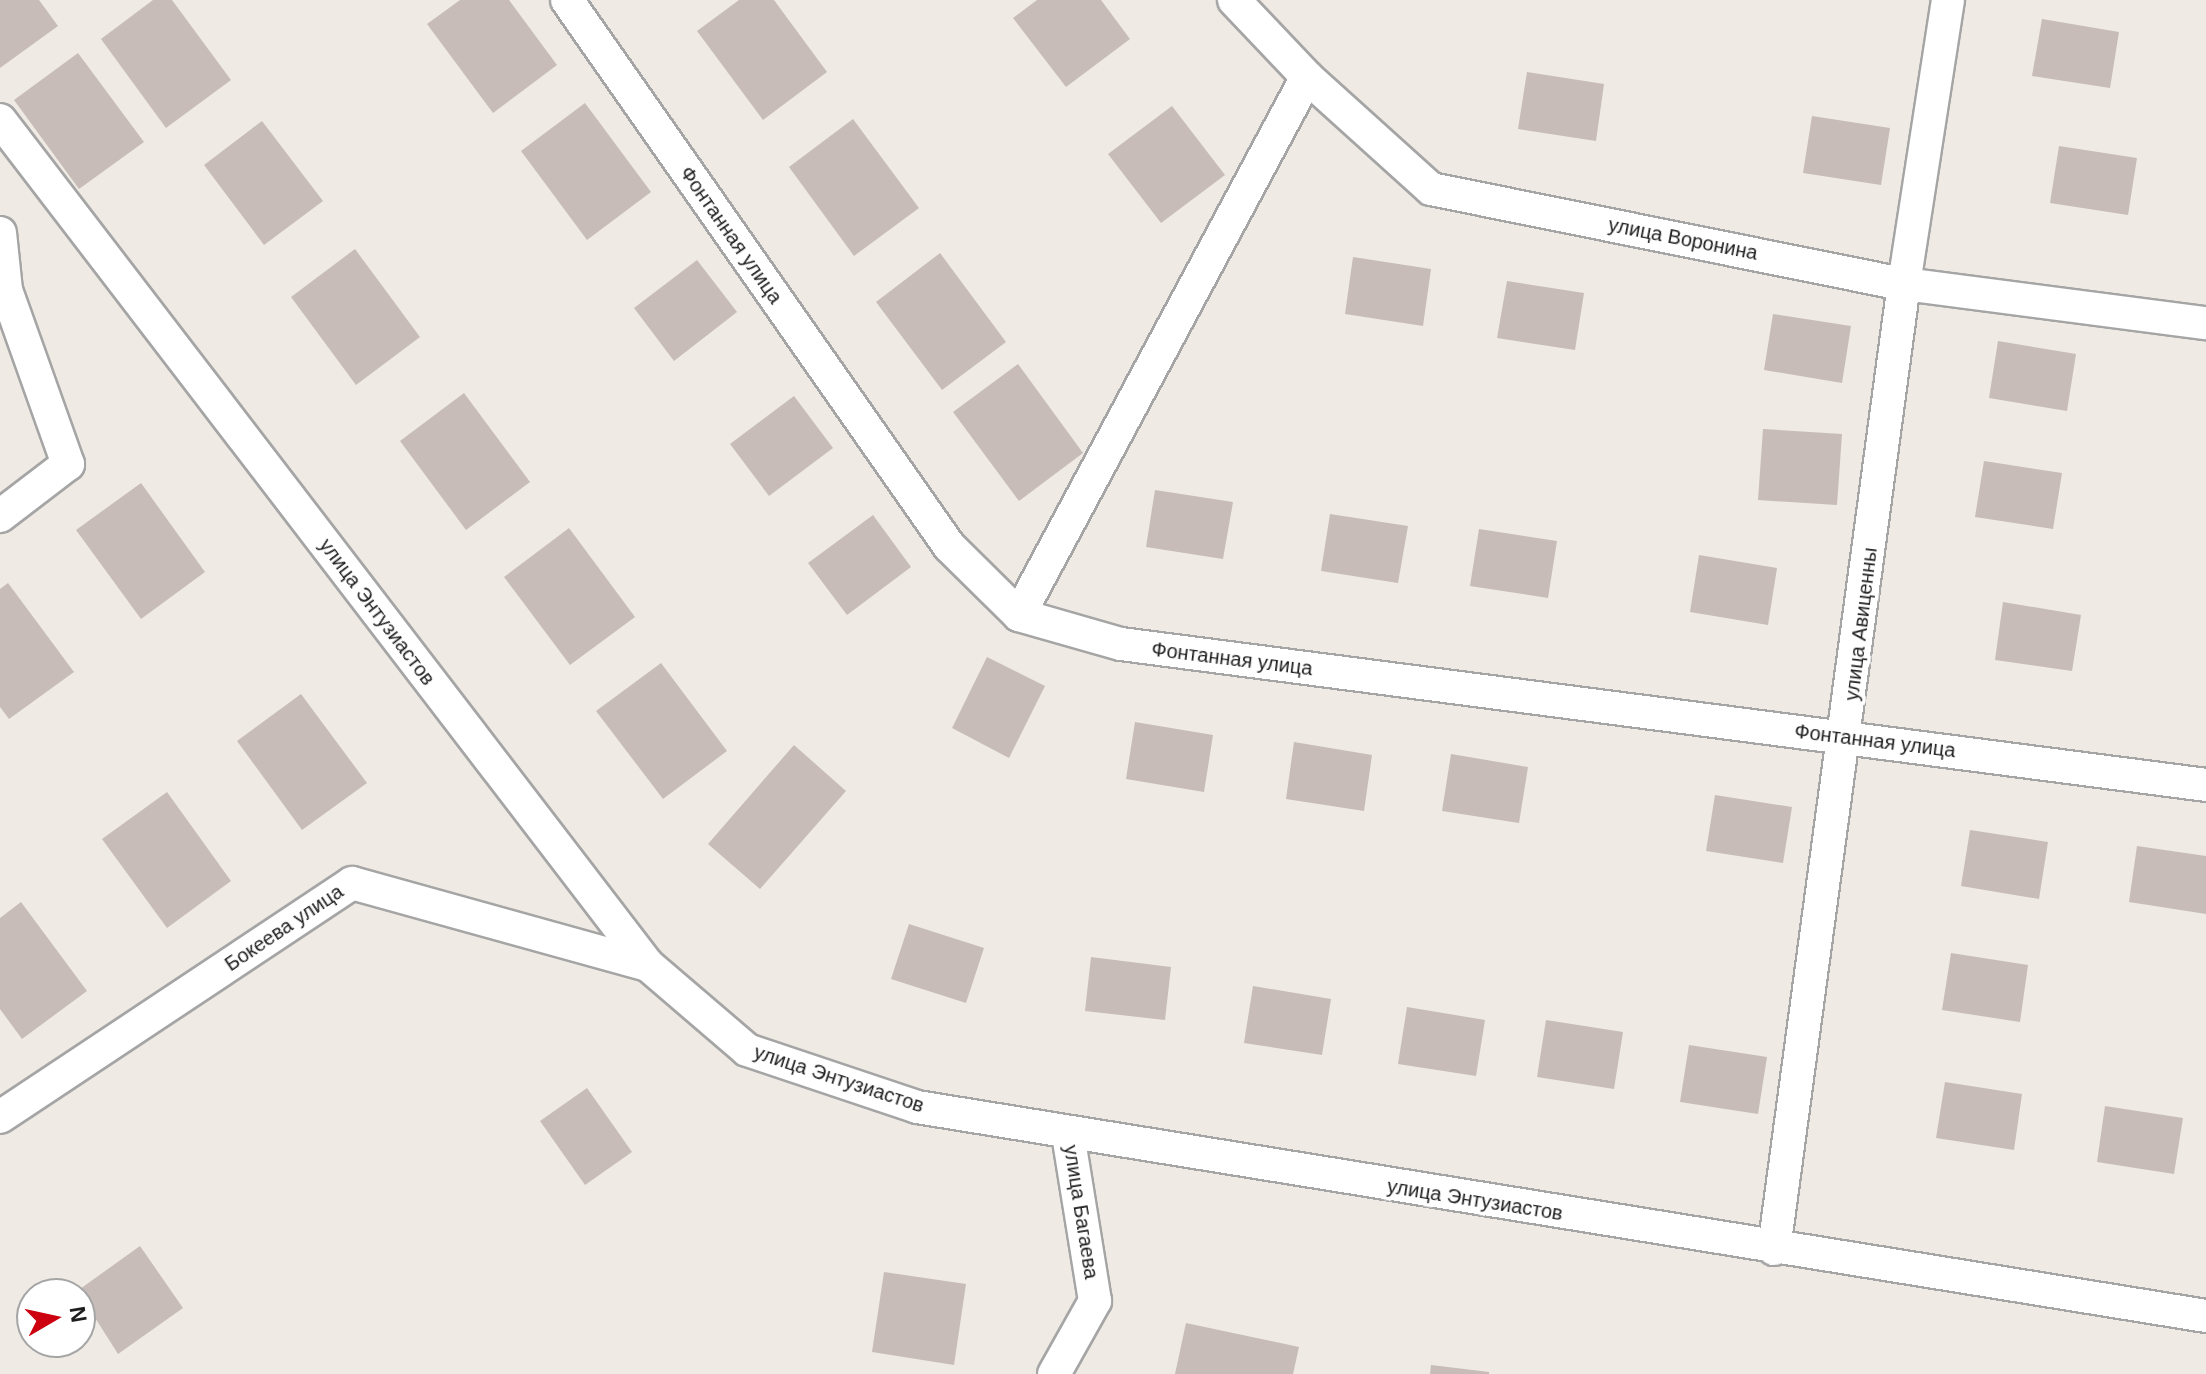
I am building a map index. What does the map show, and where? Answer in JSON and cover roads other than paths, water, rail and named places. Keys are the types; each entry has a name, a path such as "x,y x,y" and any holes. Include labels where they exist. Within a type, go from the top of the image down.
{"street":[{"name":"Фонтанная улица","path":"567,0 949,546 1019,615 1121,644 2206,785"},
{"name":"улица Воронина","path":"1234,0 1307,77 1431,189 1904,284 2206,323"},
{"name":"улица Авиценны","path":"1774,1249 1846,737 1904,284 1948,0"},
{"path":"1019,615 1307,77"},
{"name":"улица Энтузиастов","path":"0,120 648,965 747,1050 917,1107 1774,1249 2206,1316"},
{"path":"0,233 6,290 68,464 0,516"},
{"name":"Бокеева улица","path":"0,1117 352,883 648,965"},
{"name":"улица Багаева","path":"1054,1374 1095,1301 1068,1134"}]}
